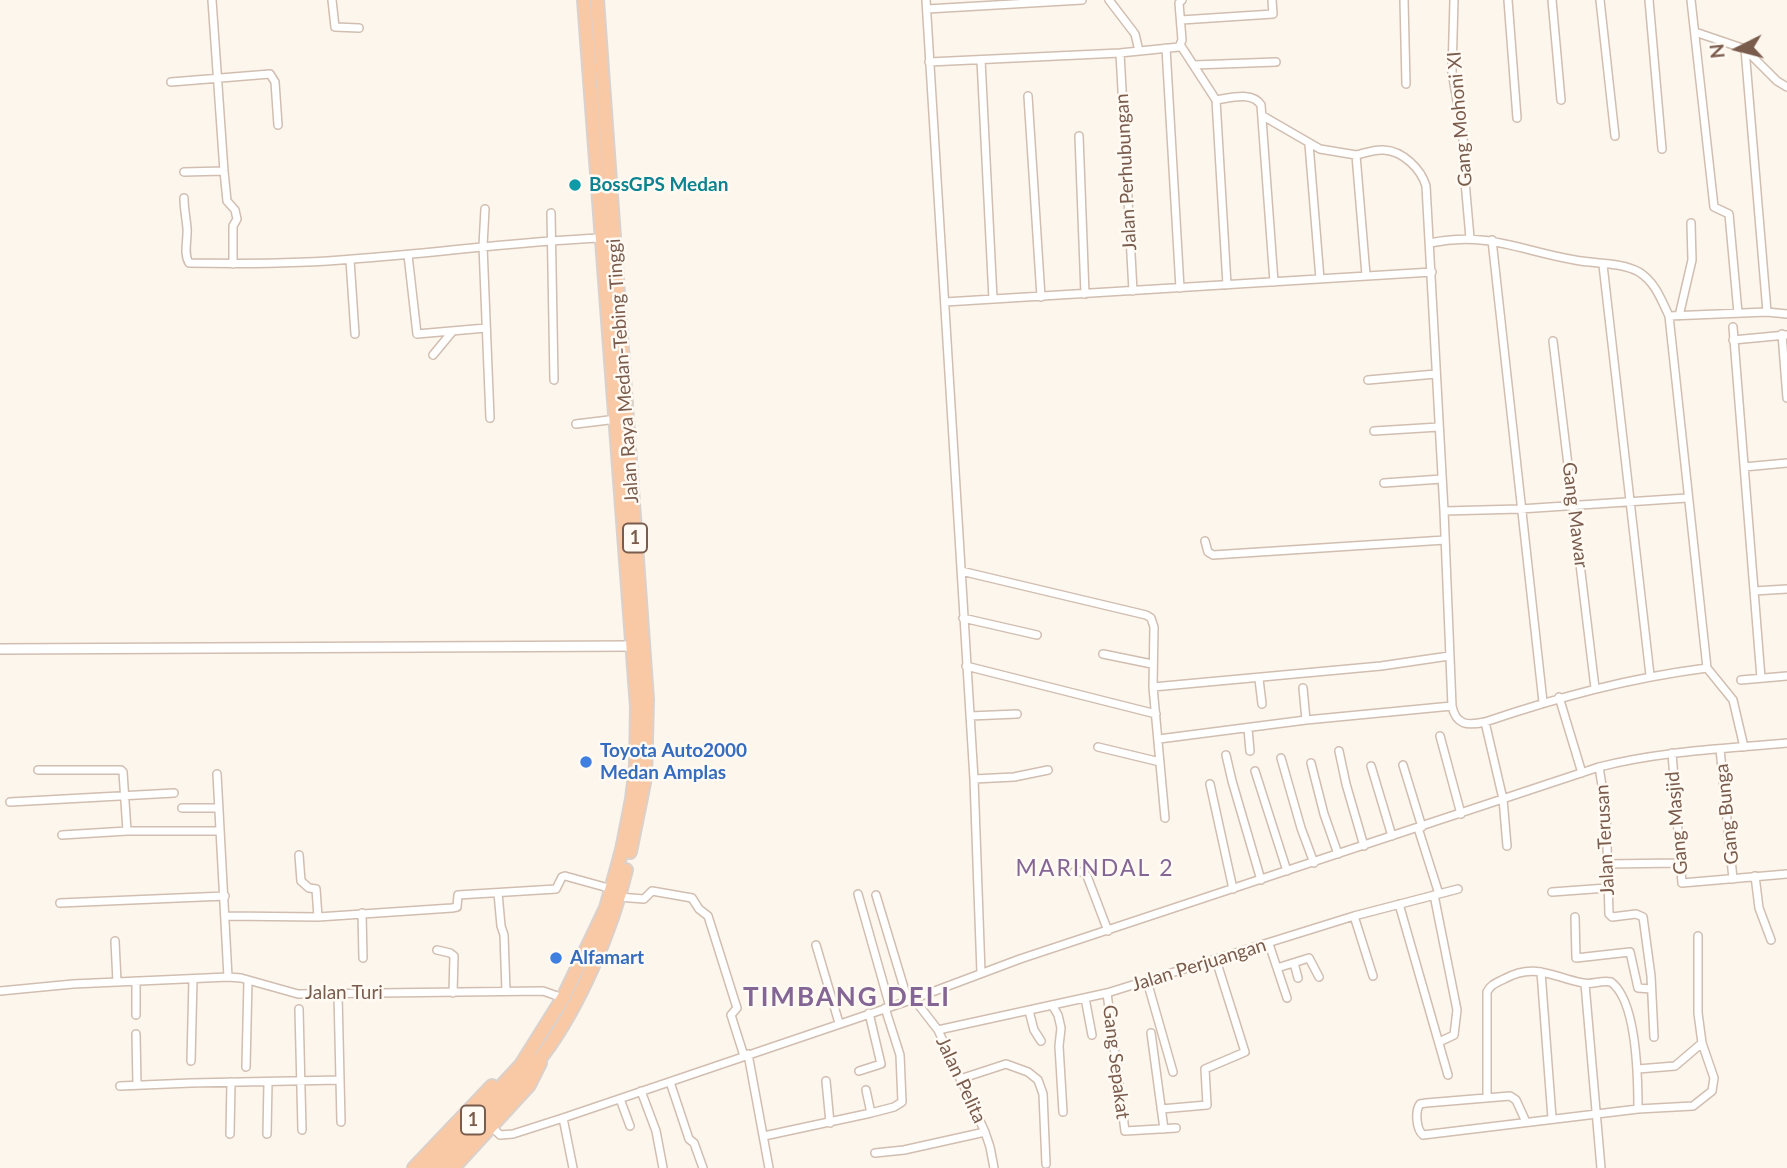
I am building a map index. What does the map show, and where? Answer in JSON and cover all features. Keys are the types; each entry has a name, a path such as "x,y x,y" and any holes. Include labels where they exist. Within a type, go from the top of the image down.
{"highway":[{"name":"Jalan Raya Medan-Tebing Tinggi","path":"538,1050 615,893 636,766 637,707 584,0"},
{"name":"Jalan Raya Medan-Tebing Tinggi","path":"538,1050 590,970 615,893 643,789 647,699 597,0"},
{"name":"1","path":"440,1168 469,1139 538,1050"},
{"path":"453,1168 529,1085 536,1075 538,1050"},
{"path":"414,1168 501,1076 538,1050"},
{"name":"1","path":"426,1168 521,1073"}],"street":[{"path":"212,0 227,201 235,211 237,219 233,226 233,264"},
{"path":"332,0 335,27 359,28"},
{"path":"981,973 974,779 926,4 1082,0"},
{"path":"1109,0 1132,27 1139,51"},
{"path":"1181,20 1273,14 1272,0"},
{"path":"1404,0 1406,84"},
{"name":"Gang Mohoni XI","path":"1454,0 1452,72 1463,136 1470,238"},
{"path":"1508,0 1517,118"},
{"path":"1552,0 1562,100"},
{"path":"1600,0 1615,136"},
{"path":"1649,0 1662,149"},
{"path":"1691,0 1714,207 1729,214 1738,313"},
{"path":"1177,1 1181,20 1181,46 1216,100 1227,285"},
{"path":"1695,32 1745,49 1777,82 1787,87"},
{"path":"929,62 1120,53 1181,46"},
{"path":"1166,48 1180,288"},
{"path":"1745,49 1767,312"},
{"name":"Jalan Perhubungan","path":"1120,53 1133,291"},
{"path":"981,60 993,299"},
{"path":"1194,65 1276,62"},
{"path":"171,82 272,75 275,82 278,125"},
{"path":"1028,96 1041,297"},
{"path":"1216,100 1245,97 1255,99 1261,105 1273,282"},
{"path":"1263,117 1309,144 1327,151 1356,155 1374,150 1394,152 1419,170 1426,186 1449,656 1452,706 1457,720 1462,724 1485,722 1595,688 1650,675 1707,667"},
{"path":"1079,136 1086,294"},
{"path":"1309,144 1321,279"},
{"path":"1356,155 1366,275"},
{"path":"184,172 224,171"},
{"path":"184,198 187,262 233,264 350,260 551,240 603,238"},
{"path":"485,209 483,246 490,418"},
{"path":"551,213 555,315 554,380"},
{"path":"1679,316 1692,260 1691,223"},
{"path":"1430,243 1470,238 1492,240 1555,257 1630,268 1648,279 1656,289 1669,316 1707,667 1732,700 1744,747"},
{"path":"1492,240 1543,702"},
{"path":"408,254 416,333 420,336 486,328"},
{"path":"350,260 355,334"},
{"path":"1603,265 1650,675"},
{"path":"945,302 1432,272"},
{"path":"1669,316 1767,312 1787,314"},
{"path":"1733,327 1761,678"},
{"path":"433,355 452,332"},
{"path":"1733,340 1785,335 1787,398"},
{"name":"Gang Mawar","path":"1553,341 1595,688"},
{"path":"1368,380 1436,374"},
{"path":"576,424 617,419"},
{"path":"1374,431 1439,427"},
{"path":"1744,467 1787,463"},
{"path":"1384,483 1442,479"},
{"path":"1444,511 1687,498"},
{"path":"1205,541 1210,554 1221,555 1445,540"},
{"path":"961,571 1149,616 1153,627 1153,687 1165,818"},
{"path":"1754,591 1787,589"},
{"path":"963,618 1037,635"},
{"path":"0,649 632,646"},
{"path":"1103,654 1152,664"},
{"path":"1153,687 1259,679 1449,656"},
{"path":"966,666 1156,714"},
{"path":"1741,680 1787,676"},
{"path":"1259,679 1262,704"},
{"path":"1303,688 1307,720"},
{"path":"1559,697 1582,773"},
{"path":"1158,739 1307,720 1452,706"},
{"path":"970,716 1017,714"},
{"path":"1485,722 1503,799 1507,846"},
{"path":"1248,729 1251,751"},
{"path":"1440,736 1461,814"},
{"path":"492,1127 500,1135 513,1134 564,1118 911,1000 981,973 1600,767 1633,758 1787,743"},
{"path":"1098,747 1160,762"},
{"name":"Gang Bunga","path":"1720,749 1733,879"},
{"path":"1339,751 1364,846"},
{"name":"Gang Masjid","path":"1672,753 1681,883 1733,879"},
{"path":"1226,755 1261,880"},
{"path":"1281,758 1314,863"},
{"path":"1311,763 1338,854"},
{"path":"1403,765 1437,895 1457,1010 1454,1035 1439,1042"},
{"path":"1371,766 1392,836"},
{"name":"Jalan Terusan","path":"1600,767 1605,795 1609,914 1612,917 1643,917 1651,989"},
{"path":"38,770 121,770 127,831"},
{"path":"974,779 1014,777 1048,770"},
{"path":"1255,771 1287,872"},
{"path":"217,774 228,977"},
{"path":"1210,784 1233,889"},
{"path":"10,802 174,793"},
{"path":"182,808 219,808"},
{"path":"62,835 127,831 220,831"},
{"path":"299,855 301,881 309,888 316,889 318,918"},
{"path":"1607,864 1679,863"},
{"path":"1074,872 1083,872 1087,876 1108,931"},
{"path":"1733,879 1787,874"},
{"path":"226,916 318,918 457,907 458,895 556,889 565,876 615,893 644,899 652,891 692,898 708,916 737,1007 731,1015 746,1055 769,1168"},
{"path":"1755,876 1759,908 1771,940"},
{"path":"1552,892 1607,888"},
{"name":"Jalan Perjuangan","path":"937,1030 1107,993 1354,916 1458,889"},
{"path":"498,893 504,935 506,991"},
{"path":"764,1136 894,1107 903,1099 900,1055 858,894"},
{"name":"Jalan Pelita","path":"876,895 911,1000 937,1030 985,1132 994,1168"},
{"path":"60,903 225,896"},
{"path":"1399,904 1448,1075"},
{"path":"362,913 363,958"},
{"path":"1354,916 1373,976"},
{"path":"1574,918 1576,958 1630,951 1638,988 1651,989 1654,1037"},
{"path":"1527,1122 1514,1097 1488,1096 1420,1104 1418,1108 1420,1133 1432,1134 1527,1122 1597,1112 1693,1107 1712,1091 1714,1078 1702,1043 1698,1013 1698,936"},
{"path":"115,941 117,982"},
{"path":"1269,944 1287,998"},
{"path":"816,945 839,1023"},
{"path":"437,950 454,956 453,993"},
{"path":"1277,968 1310,958 1319,977"},
{"path":"1161,1109 1207,1105 1205,1069 1245,1052 1216,960"},
{"path":"1294,963 1298,978"},
{"path":"1488,1096 1487,989 1514,973 1532,971 1585,984 1611,982 1619,991 1629,1021 1638,1069 1638,1109"},
{"path":"1541,972 1552,1118"},
{"name":"Jalan Turi","path":"0,991 228,977 298,994 543,991 563,998"},
{"path":"191,1061 193,979"},
{"path":"246,1067 248,980"},
{"path":"136,981 136,1015"},
{"path":"1147,981 1173,1072"},
{"path":"1585,984 1601,1168"},
{"name":"Gang Sepakat","path":"1107,993 1125,1131 1164,1129"},
{"path":"338,994 341,1122"},
{"path":"1085,998 1092,1035"},
{"path":"1052,1005 1061,1028 1059,1046 1063,1112"},
{"path":"299,1009 302,1130"},
{"path":"1029,1011 1034,1030 1041,1041"},
{"path":"859,1071 881,1064 869,1013"},
{"path":"1151,1033 1164,1129 1176,1128"},
{"path":"136,1034 137,1085"},
{"path":"1638,1069 1675,1066 1702,1043"},
{"path":"1154,1057 1169,1053"},
{"path":"960,1079 1006,1064 1028,1072 1038,1080 1044,1094 1046,1164"},
{"path":"120,1086 340,1080"},
{"path":"230,1134 231,1082"},
{"path":"670,1082 689,1139 694,1143 703,1168"},
{"path":"826,1082 830,1123"},
{"path":"267,1134 268,1083"},
{"path":"866,1090 871,1113"},
{"path":"641,1091 656,1131 663,1168"},
{"path":"620,1099 630,1126"},
{"path":"564,1118 573,1168"},
{"path":"875,1153 904,1150 985,1132"}],"place":[{"name":"BossGPS Medan","path":"575,185"},
{"name":"Toyota Auto2000 Medan Amplas","path":"586,762"},
{"name":"Alfamart","path":"556,958"}],"district":[{"name":"MARINDAL 2","path":"1095,869"},
{"name":"TIMBANG DELI","path":"847,998"}]}
